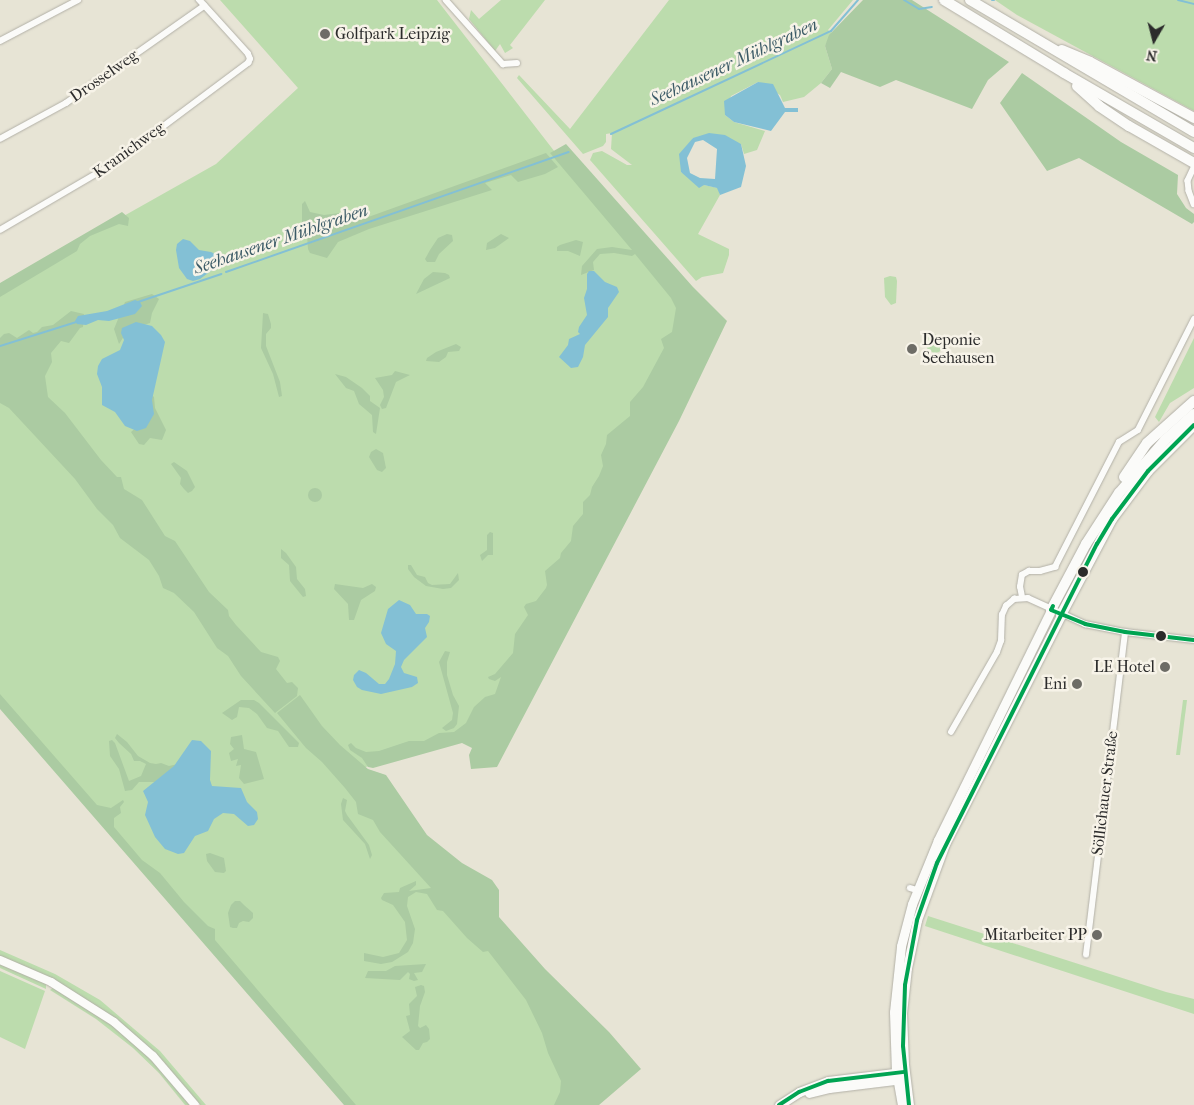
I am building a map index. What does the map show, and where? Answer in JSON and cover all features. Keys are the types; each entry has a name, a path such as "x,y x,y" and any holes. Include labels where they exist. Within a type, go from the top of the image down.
{"highway":[{"path":"944,0 1064,73 1194,148"},
{"path":"970,0 1033,39 1194,132"},
{"path":"1033,39 1090,62 1194,118"},
{"path":"1064,73 1099,106 1194,164"},
{"path":"1119,493 1120,484 1147,443 1194,401"},
{"path":"1052,610 1086,544 1119,493 1158,446 1194,414"},
{"path":"1061,615 1112,519 1144,476 1194,425"},
{"path":"1176,442 1194,434"}],"main road":[{"path":"909,1105 901,1075 894,1025 896,986 913,889 1052,610"},
{"path":"902,1105 904,985 913,935 925,894 945,844 1061,615"},
{"path":"778,1105 790,1099 829,1088 901,1075"}],"street":[{"path":"0,41 78,0"},
{"path":"199,0 204,6"},
{"path":"446,0 503,64 517,63"},
{"name":"Kranichweg","path":"0,230 113,164 245,66 250,59 244,50 204,6"},
{"name":"Drosselweg","path":"0,139 66,103 204,6"},
{"path":"1194,164 1188,181 1189,191 1194,204"},
{"path":"1022,597 1020,587 1022,574 1054,567 1119,442 1138,430 1194,319"},
{"path":"951,732 1000,646 1000,620 1003,610 1009,603 1022,597 1085,624 1125,632 1194,640"},
{"name":"Söllichauer Straße","path":"1086,955 1125,632"},
{"path":"0,960 51,982 114,1022 154,1056 195,1105"}],"green space":[{"name":"Golfpark Leipzig","path":"220,0 437,0 565,165 689,316 480,735 355,770 620,1079 590,1105 350,1105 0,703 0,296 90,235 216,164 298,88"},
{"path":"501,0 545,0 510,45 513,48 505,53 500,44 495,51 469,19 471,10 479,19"},
{"path":"669,0 853,0 828,30 832,33 825,46 832,69 821,83 804,97 783,102 780,95 758,82 731,96 725,115 734,122 765,131 757,150 744,154 741,144 693,138 681,172 704,185 718,188 720,195 698,234 729,249 723,273 702,277 696,281 590,160 593,153 602,151 627,165 632,165 611,149 612,133 606,134 606,142 603,146 583,154 517,78 519,75 570,129"},
{"path":"863,0 912,0 1009,62 988,80 972,109 896,80 880,87 841,72 830,88 821,83 832,69 825,46 829,35"},
{"path":"995,0 1194,0 1194,111 1017,15"},
{"path":"1022,73 1121,142 1178,175 1177,194 1186,208 1194,214 1194,222 1192,224 1079,158 1047,171 1000,103"},
{"path":"566,144 693,287 727,321 679,421 497,767 471,769 469,755 472,748 462,743 373,768 368,767 362,758 350,750 348,745 351,743 356,748 366,752 379,751 409,741 424,741 439,733 454,732 466,723 474,707 485,697 495,694 501,677 495,681 488,677 495,674 513,653 515,634 528,615 524,607 526,604 536,601 546,588 545,571 560,558 561,553 571,541 573,526 583,514 583,502 590,495 603,466 601,455 606,444 607,435 630,416 630,402 643,387 664,348 661,339 672,332 676,308 671,298 635,254 632,256 614,253 600,254 593,262 594,270 581,275 582,266 597,249 612,247 632,250 550,153"},
{"path":"546,153 558,167 545,174 518,182 511,175 485,183 492,190 369,229 338,242 327,258 310,253 308,249 307,235 315,229 302,222 302,204 305,201 310,212 324,215 340,213 350,220 360,220"},
{"path":"122,212 129,218 128,226 119,224 90,236 80,244 77,251 0,297 0,283"},
{"path":"447,234 452,235 453,241 439,254 435,262 427,262 425,259 438,238"},
{"path":"501,234 509,238 495,248 486,250 487,243"},
{"path":"576,240 583,242 580,256 568,251 557,251 557,247 560,245"},
{"path":"433,272 445,273 450,278 416,294 424,279"},
{"path":"896,277 897,281 896,303 891,305 885,297 884,278"},
{"path":"152,294 159,299 152,313 150,323 128,330 119,344 114,329 125,302"},
{"path":"71,311 84,314 83,327 80,328 69,343 61,341 51,353 52,362 45,376 48,397 65,413 101,460 117,477 121,477 124,489 142,500 165,536 175,541 209,592 228,610 229,616 236,625 261,652 278,657 280,661 276,669 287,683 292,682 298,688 297,696 275,713 241,676 228,656 217,648 194,612 174,593 163,588 159,576 149,560 120,538 113,525 97,509 75,479 9,408 0,403 0,338 4,334 9,333 17,338 29,330 33,333 37,332 42,327 53,325"},
{"path":"263,313 268,314 271,324 271,328 266,334 266,346 280,382 282,396 279,397 273,374 261,348"},
{"path":"931,332 936,335 941,344 942,349 939,352 934,353 928,350 923,339 925,333"},
{"path":"1194,338 1194,388 1170,403 1159,422 1155,417"},
{"path":"456,344 461,347 459,351 448,352 446,357 439,362 426,361 427,358 436,352"},
{"path":"395,371 410,375 396,382 386,408 382,409 380,405 384,397 383,390 375,378 392,375"},
{"path":"335,374 346,377 362,388 370,396 370,401 380,408 376,434 373,432 372,415 359,404 354,391 346,388"},
{"path":"149,392 154,397 155,408 166,430 162,440 150,438 144,445 139,444 131,432 139,425"},
{"path":"376,449 383,453 386,468 382,472 377,470 369,457 371,452"},
{"path":"174,462 187,471 195,487 192,491 188,493 180,484 181,478 171,464"},
{"path":"312,488 318,488 322,495 318,502 312,502 308,498 308,492"},
{"path":"490,532 493,533 493,555 488,555 482,561 480,555 487,550 487,535"},
{"path":"281,549 296,567 297,579 305,589 306,596 303,597 290,581 289,565 281,558"},
{"path":"408,565 411,565 417,575 425,577 428,583 432,585 450,584 458,573 459,580 451,588 443,589 426,586 414,577 408,569"},
{"path":"335,584 363,588 372,584 376,587 375,591 361,600 354,620 349,620 348,604 334,589"},
{"path":"445,651 450,652 447,662 447,675 453,695 459,706 457,724 454,728 446,731 442,728 452,720 453,713 439,662"},
{"path":"0,694 97,805 111,808 123,800 124,802 120,807 121,813 114,818 114,827 142,860 160,873 184,902 208,926 215,929 215,940 356,1105 344,1105 0,709"},
{"path":"300,695 322,726 340,745 368,769 386,775 427,835 462,863 492,880 499,890 499,917 545,969 609,1032 641,1069 599,1105 554,1105 560,1092 561,1081 548,1053 542,1033 526,1000 488,951 483,952 467,938 443,911 437,910 427,894 416,892 408,897 407,906 415,929 413,943 408,952 392,962 381,964 364,961 364,953 383,957 399,953 407,940 405,922 393,905 382,900 381,898 384,893 399,892 400,888 416,881 416,885 409,891 431,888 380,832 373,820 358,814 356,802 345,788 322,762 306,748 277,713"},
{"path":"241,700 254,700 259,703 299,743 298,747 289,747 278,731 267,728 257,714 249,708 239,707 237,717 232,720 222,713"},
{"path":"1183,700 1187,700 1180,755 1176,755"},
{"path":"117,734 127,742 138,756 150,763 161,763 169,766 178,764 157,782 139,782 132,790 125,791 119,769 110,756 109,741 112,740 115,743 129,781 141,776 146,764 134,761 131,754 115,738"},
{"path":"242,735 244,749 256,752 264,779 244,784 239,778 241,765 236,766 238,759 231,761 229,753 234,749 230,744 231,737"},
{"path":"343,798 347,800 345,811 347,815 369,845 372,855 370,859 365,844 343,820 341,804"},
{"path":"210,853 224,858 226,871 224,873 215,872 207,861 206,854"},
{"path":"235,901 240,901 253,913 253,918 249,922 243,921 239,923 237,928 233,928 230,927 228,913"},
{"path":"928,916 1166,992 1194,999 1194,1014 925,926"},
{"path":"0,950 55,974 100,1000 160,1051 206,1105 200,1105 156,1055 104,1011 53,980 0,956"},
{"path":"0,963 46,983 46,989 0,968"},
{"path":"426,964 422,972 414,973 418,980 414,981 409,979 410,974 408,972 400,980 365,978 368,971 386,971 395,966"},
{"path":"0,971 45,991 25,1049 0,1037"},
{"path":"424,986 425,992 420,1006 418,1026 420,1028 426,1025 429,1029 430,1039 423,1043 419,1050 416,1050 402,1037 410,1031 406,1016 410,1015 409,1004 417,996 415,987"},
{"path":"54,987 90,1008 125,1035 151,1058 191,1105 185,1105 159,1073 133,1048 96,1019 50,990"}],"water":[{"path":"758,82 773,84 785,108 798,108 798,112 785,112 771,131 734,122 725,115 724,101"},
{"path":"709,133 725,135 741,144 746,166 741,187 720,195 717,188 704,185 699,188 681,172 679,154 693,138","holes":["703,140 717,149 715,179 700,178 690,173 687,158 695,142"]},
{"path":"183,239 190,241 199,250 211,252 219,256 221,260 219,265 200,279 193,281 187,279 179,268 176,250 177,244"},
{"path":"589,271 594,271 605,282 617,287 619,292 608,308 608,317 585,345 583,357 578,367 571,368 559,357 568,345 569,339 580,334 578,332 579,327 587,315 584,298"},
{"path":"135,300 140,302 142,306 135,314 109,321 98,320 86,325 77,324 75,321 78,316 107,311"},
{"path":"136,322 152,326 165,342 152,400 154,414 146,428 137,431 125,426 115,412 102,405 102,387 97,374 98,366 102,359 120,350 124,340 121,333 122,328"},
{"path":"399,600 410,605 416,614 427,614 430,616 425,628 427,637 404,660 401,667 404,673 417,677 418,683 412,687 381,694 362,690 357,687 353,680 354,675 359,670 366,673 379,684 385,684 389,679 395,664 396,651 386,644 381,633 388,609"},
{"path":"192,740 201,741 211,751 210,780 212,786 241,788 247,802 257,812 258,819 254,825 248,826 234,814 223,813 214,819 208,831 195,836 184,853 178,854 165,849 155,837 145,815 148,802 143,791 174,766"}],"waterway":[{"name":"Seehausener Mühlgraben","path":"611,134 831,31 858,0"},
{"path":"904,0 919,9 932,7"},
{"path":"1178,0 1194,4"},
{"name":"Seehausener Mühlgraben","path":"226,272 569,152"},
{"name":"Seehausener Mühlgraben","path":"138,302 221,274"},
{"name":"Seehausener Mühlgraben","path":"0,346 76,322"}],"transit line":[{"path":"909,1105 903,1046 905,985 917,920 937,863 1097,544 1112,519 1148,471 1194,425"},
{"path":"1053,606 1051,610 1085,624 1125,632 1194,640"},
{"path":"779,1105 799,1092 828,1081 904,1072"}],"place":[{"name":"Golfpark Leipzig","path":"325,34"},
{"name":"Deponie Seehausen","path":"912,349"},
{"name":"LE Hotel","path":"1165,667"},
{"name":"Eni","path":"1077,684"},
{"name":"Mitarbeiter PP","path":"1097,935"}]}
